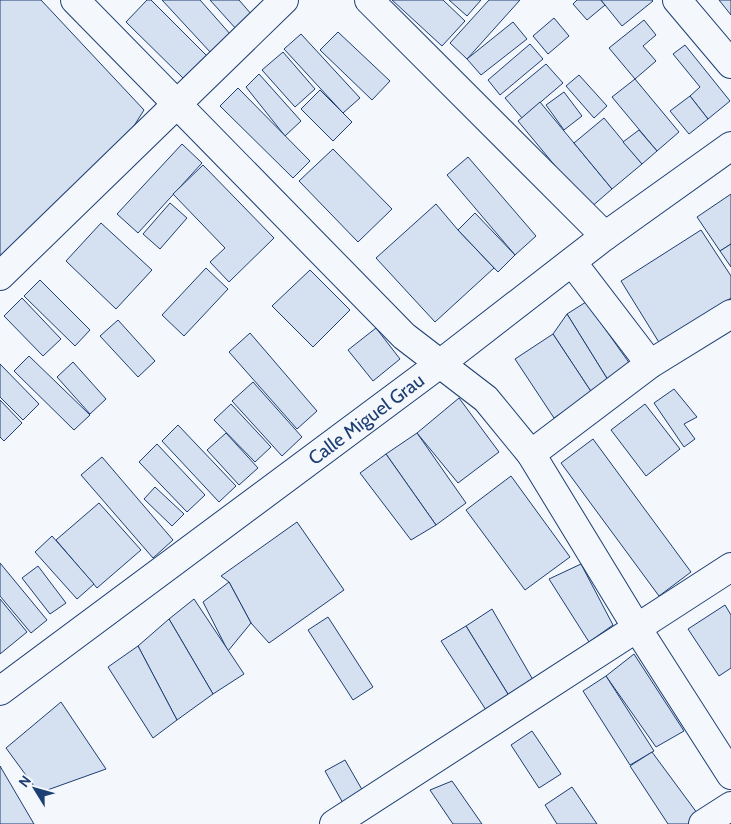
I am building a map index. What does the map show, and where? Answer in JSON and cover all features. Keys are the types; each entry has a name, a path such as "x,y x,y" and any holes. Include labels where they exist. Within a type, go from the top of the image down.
{"street":[{"path":"74,0 404,336 486,399 531,454 637,628 731,775"},
{"path":"0,276 284,0"},
{"path":"369,0 605,236"},
{"path":"677,0 731,64"},
{"name":"Calle Miguel Grau","path":"0,691 440,363 605,236 731,146"},
{"path":"572,262 650,364"},
{"path":"531,454 650,364 731,314"},
{"path":"334,824 731,567"},
{"path":"703,824 731,806"}],"building":[{"path":"0,0 41,0 144,110 127,137 0,261"},
{"path":"147,0 151,0 209,58 186,81 126,22"},
{"path":"162,0 200,0 231,35 211,53"},
{"path":"210,0 239,0 252,15 237,30"},
{"path":"392,0 443,0 465,21 442,46"},
{"path":"449,0 481,0 467,16"},
{"path":"489,0 520,0 467,59 450,43"},
{"path":"577,0 601,0 605,5 587,20 573,4"},
{"path":"601,0 652,0 653,1 622,26"},
{"path":"719,0 731,0 731,15"},
{"path":"554,18 569,36 548,54 533,36"},
{"path":"644,20 656,35 643,46 656,61 635,79 609,48"},
{"path":"513,22 527,39 481,75 467,59"},
{"path":"338,32 390,81 372,100 320,50"},
{"path":"301,34 360,98 343,113 284,49"},
{"path":"530,44 543,59 500,95 488,80"},
{"path":"685,45 730,101 708,119 690,96 700,87 673,54"},
{"path":"283,52 315,89 295,107 262,70"},
{"path":"546,64 563,83 522,118 505,98"},
{"path":"259,74 301,121 285,136 246,87"},
{"path":"579,75 607,106 594,118 566,86"},
{"path":"635,79 679,132 657,151 612,97"},
{"path":"238,88 310,161 293,178 220,106"},
{"path":"320,90 352,122 333,141 301,109"},
{"path":"564,92 582,116 564,130 546,105"},
{"path":"690,96 708,119 689,134 670,111"},
{"path":"540,102 612,189 590,208 518,121"},
{"path":"604,118 642,164 612,189 574,143"},
{"path":"639,130 657,151 642,164 623,142"},
{"path":"182,144 202,163 138,233 117,214"},
{"path":"333,149 392,209 358,242 299,181"},
{"path":"468,157 536,236 515,255 447,175"},
{"path":"203,165 274,238 229,282 210,262 225,248 173,194"},
{"path":"731,194 731,244 720,251 697,217"},
{"path":"170,203 187,218 160,249 143,234"},
{"path":"436,204 494,268 435,322 376,258"},
{"path":"475,213 515,255 498,272 458,230"},
{"path":"101,223 152,270 116,309 66,261"},
{"path":"701,230 731,276 731,298 660,344 621,281"},
{"path":"731,244 731,267 720,251"},
{"path":"206,268 228,289 184,336 162,315"},
{"path":"310,270 350,310 313,347 272,306"},
{"path":"40,280 90,330 75,346 24,296"},
{"path":"22,298 61,339 43,356 4,316"},
{"path":"586,302 630,364 608,380 567,314"},
{"path":"567,314 608,380 592,393 553,334"},
{"path":"118,320 155,361 138,377 100,336"},
{"path":"376,328 400,359 373,381 348,350"},
{"path":"250,333 317,411 297,429 229,352"},
{"path":"553,334 592,393 554,418 515,359"},
{"path":"29,356 90,415 74,430 14,371"},
{"path":"73,362 106,399 90,414 57,377"},
{"path":"0,364 39,404 23,420 0,397"},
{"path":"253,382 302,437 282,456 232,401"},
{"path":"674,389 697,417 684,424 695,439 684,447 654,403"},
{"path":"459,398 499,452 458,483 417,433"},
{"path":"0,400 22,423 4,441 0,437"},
{"path":"231,404 271,447 255,462 214,420"},
{"path":"645,404 680,449 646,476 611,430"},
{"path":"178,425 236,486 219,502 162,441"},
{"path":"226,433 258,468 239,485 207,450"},
{"path":"417,433 466,503 436,525 386,454"},
{"path":"593,439 691,572 659,596 561,463"},
{"path":"157,444 205,495 187,512 139,462"},
{"path":"386,454 436,525 411,540 360,473"},
{"path":"102,457 173,540 153,558 81,475"},
{"path":"511,476 570,557 525,590 466,510"},
{"path":"155,487 184,514 172,526 144,499"},
{"path":"99,503 141,550 97,588 56,540"},
{"path":"297,522 344,590 269,643 251,623 229,582 221,576"},
{"path":"52,536 94,584 77,599 35,552"},
{"path":"0,563 47,620 31,633 0,596"},
{"path":"581,564 613,625 589,642 549,579"},
{"path":"38,566 66,603 50,614 22,578"},
{"path":"229,582 251,623 228,651 203,602"},
{"path":"0,599 27,632 0,654"},
{"path":"194,599 244,674 213,694 169,619"},
{"path":"725,605 731,615 731,668 719,676 688,629"},
{"path":"492,609 536,685 511,699 466,626"},
{"path":"328,617 373,687 353,700 308,630"},
{"path":"169,619 213,694 177,720 138,646"},
{"path":"466,626 511,699 488,713 441,641"},
{"path":"138,646 177,720 153,738 108,667"},
{"path":"634,654 684,731 656,747 606,676"},
{"path":"606,676 654,751 630,765 583,691"},
{"path":"61,702 106,769 39,793 6,748"},
{"path":"532,731 561,774 539,788 511,745"},
{"path":"652,752 703,821 699,824 668,824 630,766"},
{"path":"345,760 364,793 344,805 325,771"},
{"path":"0,766 34,824 0,824"},
{"path":"452,781 482,824 453,824 430,790"},
{"path":"572,787 597,824 557,824 545,805"}]}
